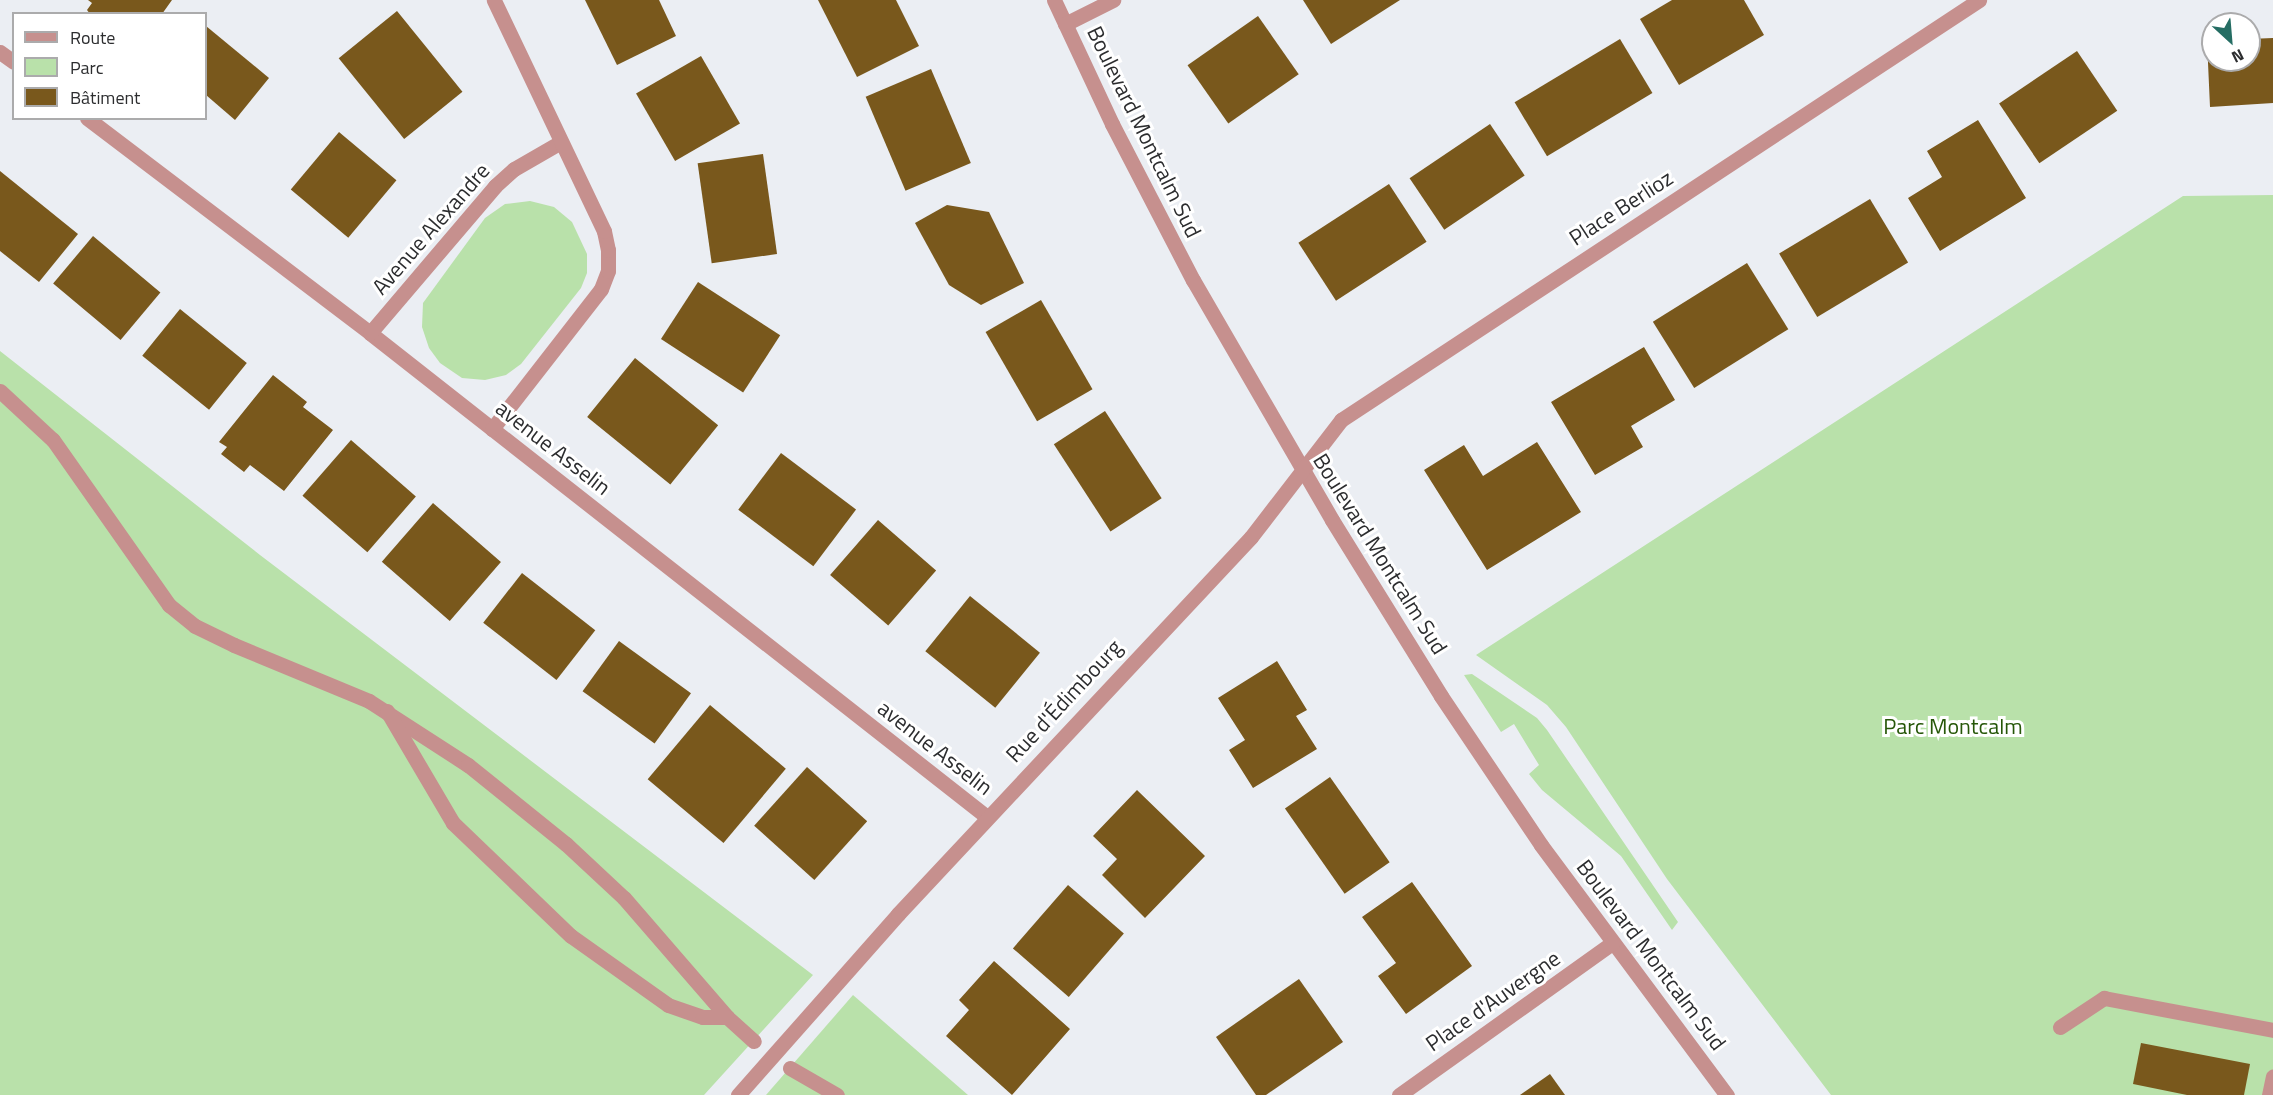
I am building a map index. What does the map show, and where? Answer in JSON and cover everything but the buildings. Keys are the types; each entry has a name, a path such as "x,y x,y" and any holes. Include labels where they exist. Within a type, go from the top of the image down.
{"street":[{"path":"492,429 590,306 608,271 604,231 494,0"},
{"name":"Boulevard Montcalm Sud","path":"1054,0 1155,208 1302,471 1441,696 1612,943 1727,1095"},
{"path":"1065,24 1113,0"},
{"name":"Place Berlioz","path":"1302,471 1341,420 1979,0"},
{"name":"avenue Asselin","path":"90,120 370,333 987,818"},
{"name":"Avenue Alexandre","path":"370,333 495,186 514,169 561,142"},
{"path":"0,391 53,440 169,605 195,626 234,645 319,677 387,711 468,765 566,844 624,898 727,1017 754,1041"},
{"name":"Rue d'Édimbourg","path":"738,1095 987,818 1251,537 1302,471"},
{"path":"387,711 453,823 571,936 668,1005 703,1017 727,1017"},
{"name":"Place d'Auvergne","path":"1399,1095 1612,943"},
{"path":"2060,1028 2104,998 2273,1030"},
{"path":"790,1068 837,1095"},
{"path":"2269,1095 2273,1076"}],"green space":[{"name":"Parc Montcalm","path":"2273,195 2273,1095 1831,1095 1667,879 1566,727 1547,705 1476,655 2183,196"},
{"path":"530,201 554,207 572,222 587,254 587,273 581,288 521,364 506,375 485,380 462,378 440,363 429,348 422,327 423,303 485,218 505,204"},
{"path":"0,351 260,555 813,975 704,1095 0,1095"},
{"path":"1472,674 1537,718 1547,730 1678,922 1672,930 1621,856 1542,790 1529,774 1539,765 1514,724 1501,732 1464,675"},
{"path":"853,995 968,1095 766,1095"}]}
